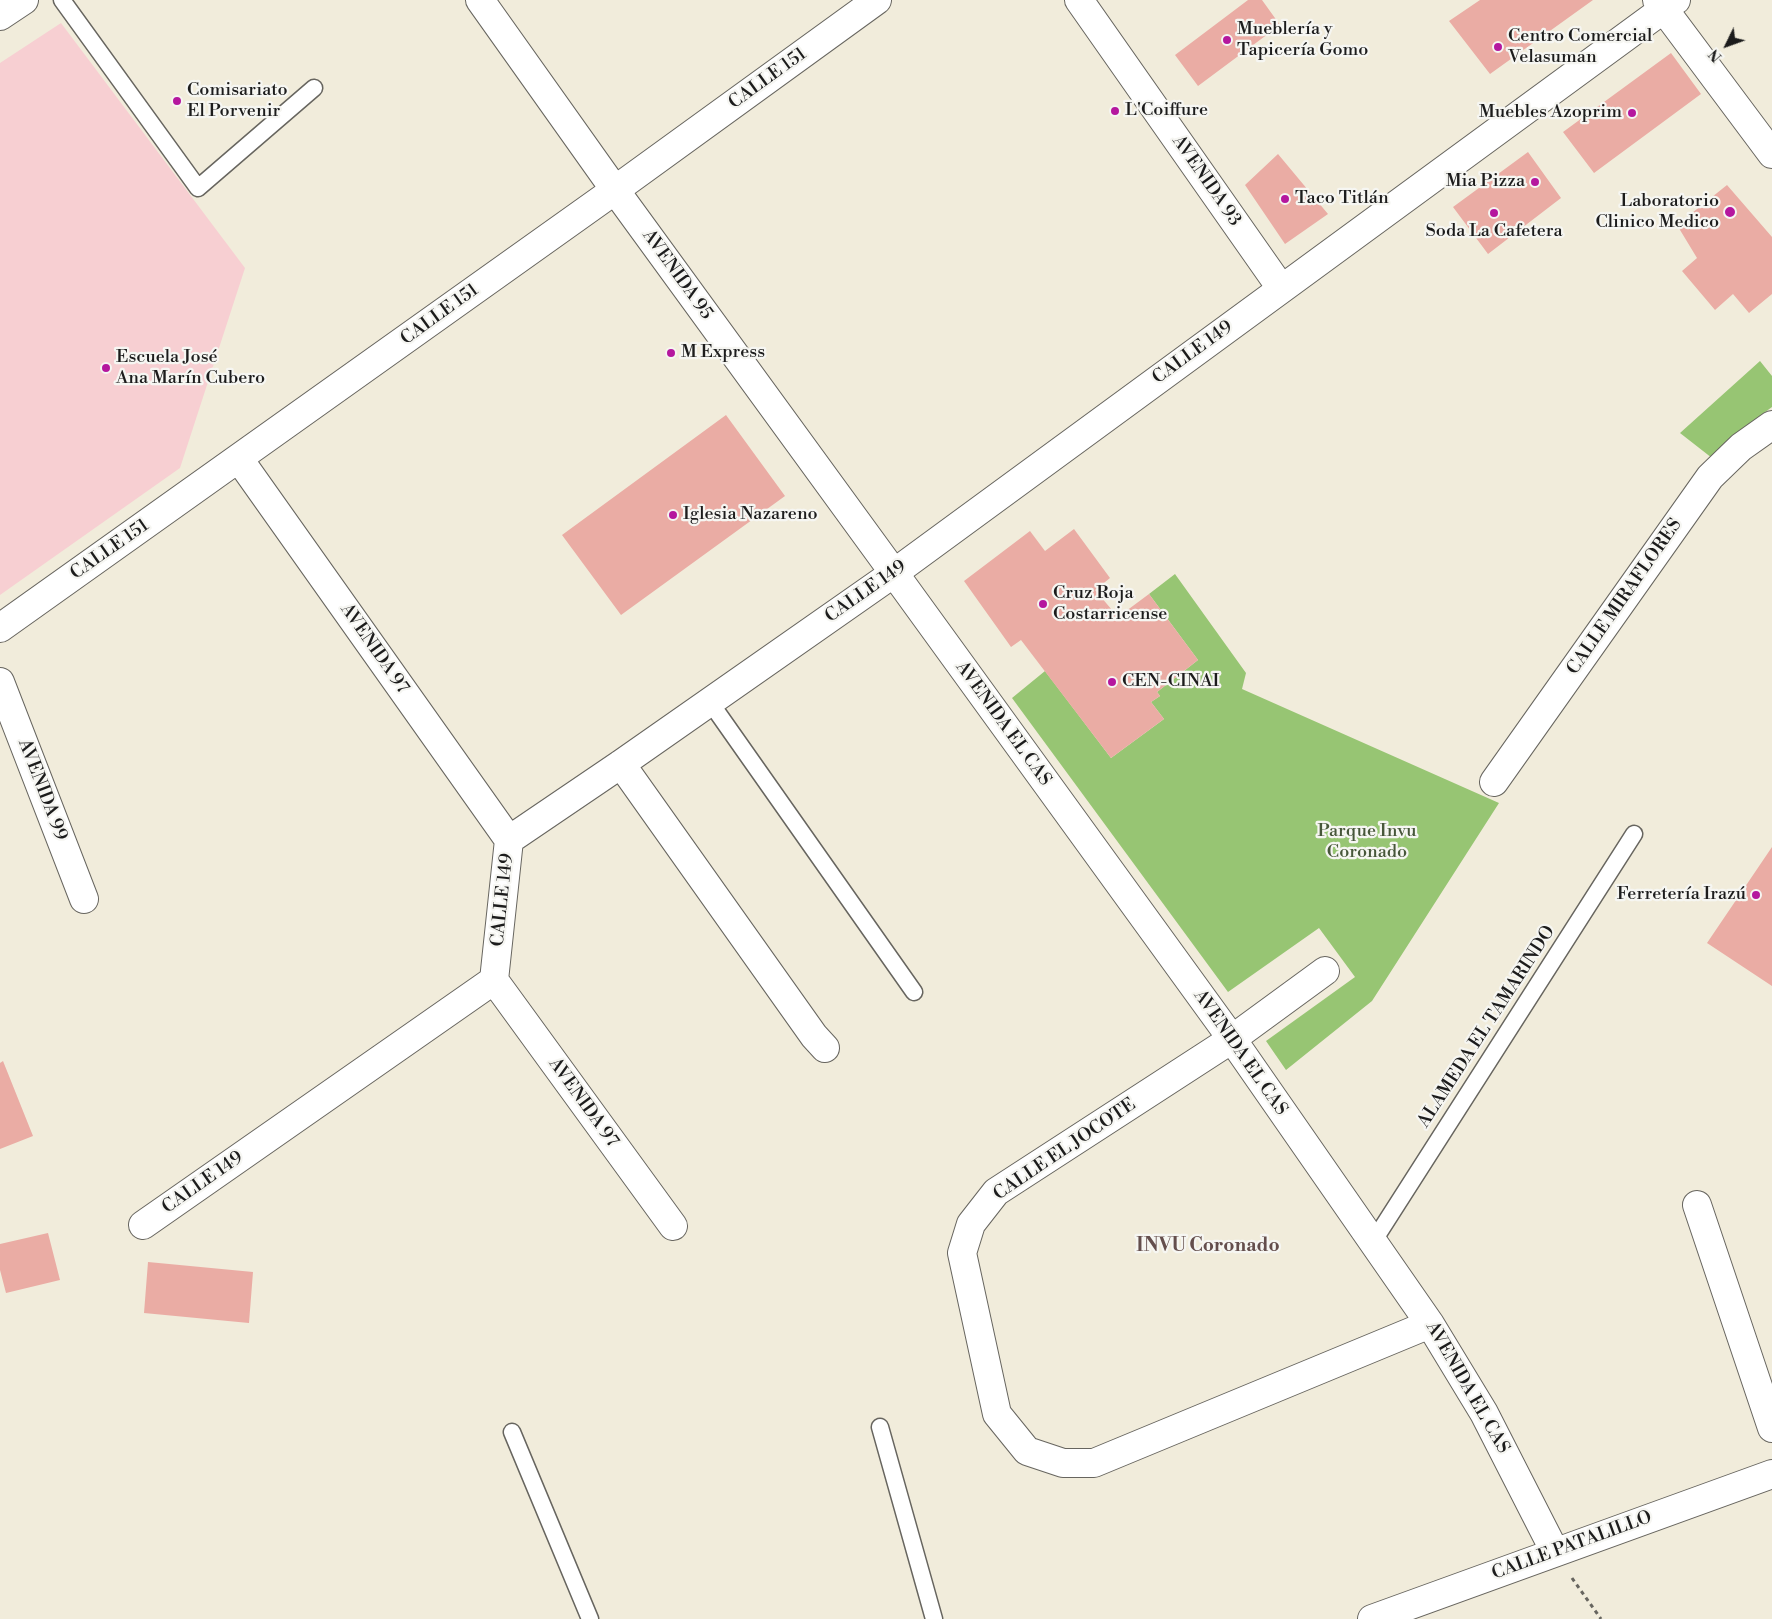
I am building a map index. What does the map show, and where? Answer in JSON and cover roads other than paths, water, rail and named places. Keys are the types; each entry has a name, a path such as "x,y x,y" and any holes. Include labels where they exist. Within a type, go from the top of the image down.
{"street":[{"name":"AVENIDA 95","path":"480,0 615,190 894,573"},
{"name":"CALLE 151","path":"0,628 615,190 877,0"},
{"name":"AVENIDA 93","path":"1079,0 1282,288"},
{"name":"CALLE 149","path":"143,1225 494,980 509,840 894,573 1666,3"},
{"path":"1666,3 1772,154"},
{"name":"CALLE MIRAFLORES","path":"1494,782 1710,478 1741,446 1772,426"},
{"name":"AVENIDA 97","path":"239,459 509,840"},
{"name":"AVENIDA EL CAS","path":"894,573 1232,1039 1430,1324 1484,1412 1555,1552"},
{"name":"AVENIDA 99","path":"0,682 84,898"},
{"path":"621,764 814,1036 825,1048"},
{"name":"CALLE EL JOCOTE","path":"1325,971 1232,1039 996,1192 971,1224 962,1253 997,1414 1027,1450 1063,1463 1094,1463 1430,1324"},
{"name":"AVENIDA 97","path":"494,980 673,1226"},
{"path":"1698,1205 1772,1428"},
{"name":"CALLE PATALILLO","path":"1372,1619 1772,1474"}],"lane":[{"path":"62,0 198,188 314,88"},
{"path":"710,702 914,992"},
{"name":"ALAMEDA EL TAMARINDO","path":"1373,1242 1634,834"},
{"path":"880,1427 934,1619"},
{"path":"512,1432 590,1619"}],"place":[{"name":"Mueblería y Tapicería Gomo","path":"1227,40"},
{"name":"Centro Comercial Velasuman","path":"1498,47"},
{"name":"Comisariato El Porvenir","path":"177,101"},
{"name":"L'Coiffure","path":"1115,111"},
{"name":"Muebles Azoprim","path":"1632,113"},
{"name":"Mia Pizza","path":"1535,182"},
{"name":"Taco Titlán","path":"1285,199"},
{"name":"Laboratorio Clinico Medico","path":"1730,212"},
{"name":"Soda La Cafetera","path":"1494,213"},
{"name":"M Express","path":"671,353"},
{"name":"Escuela José Ana Marín Cubero","path":"106,368"},
{"name":"Iglesia Nazareno","path":"673,515"},
{"name":"Cruz Roja Costarricense","path":"1043,604"},
{"name":"CEN-CINAI","path":"1112,682"},
{"name":"Ferretería Irazú","path":"1756,895"}],"district":[{"name":"INVU Coronado","path":"1208,1246"}],"park label":[{"name":"Parque Invu Coronado","path":"1367,842"}]}
